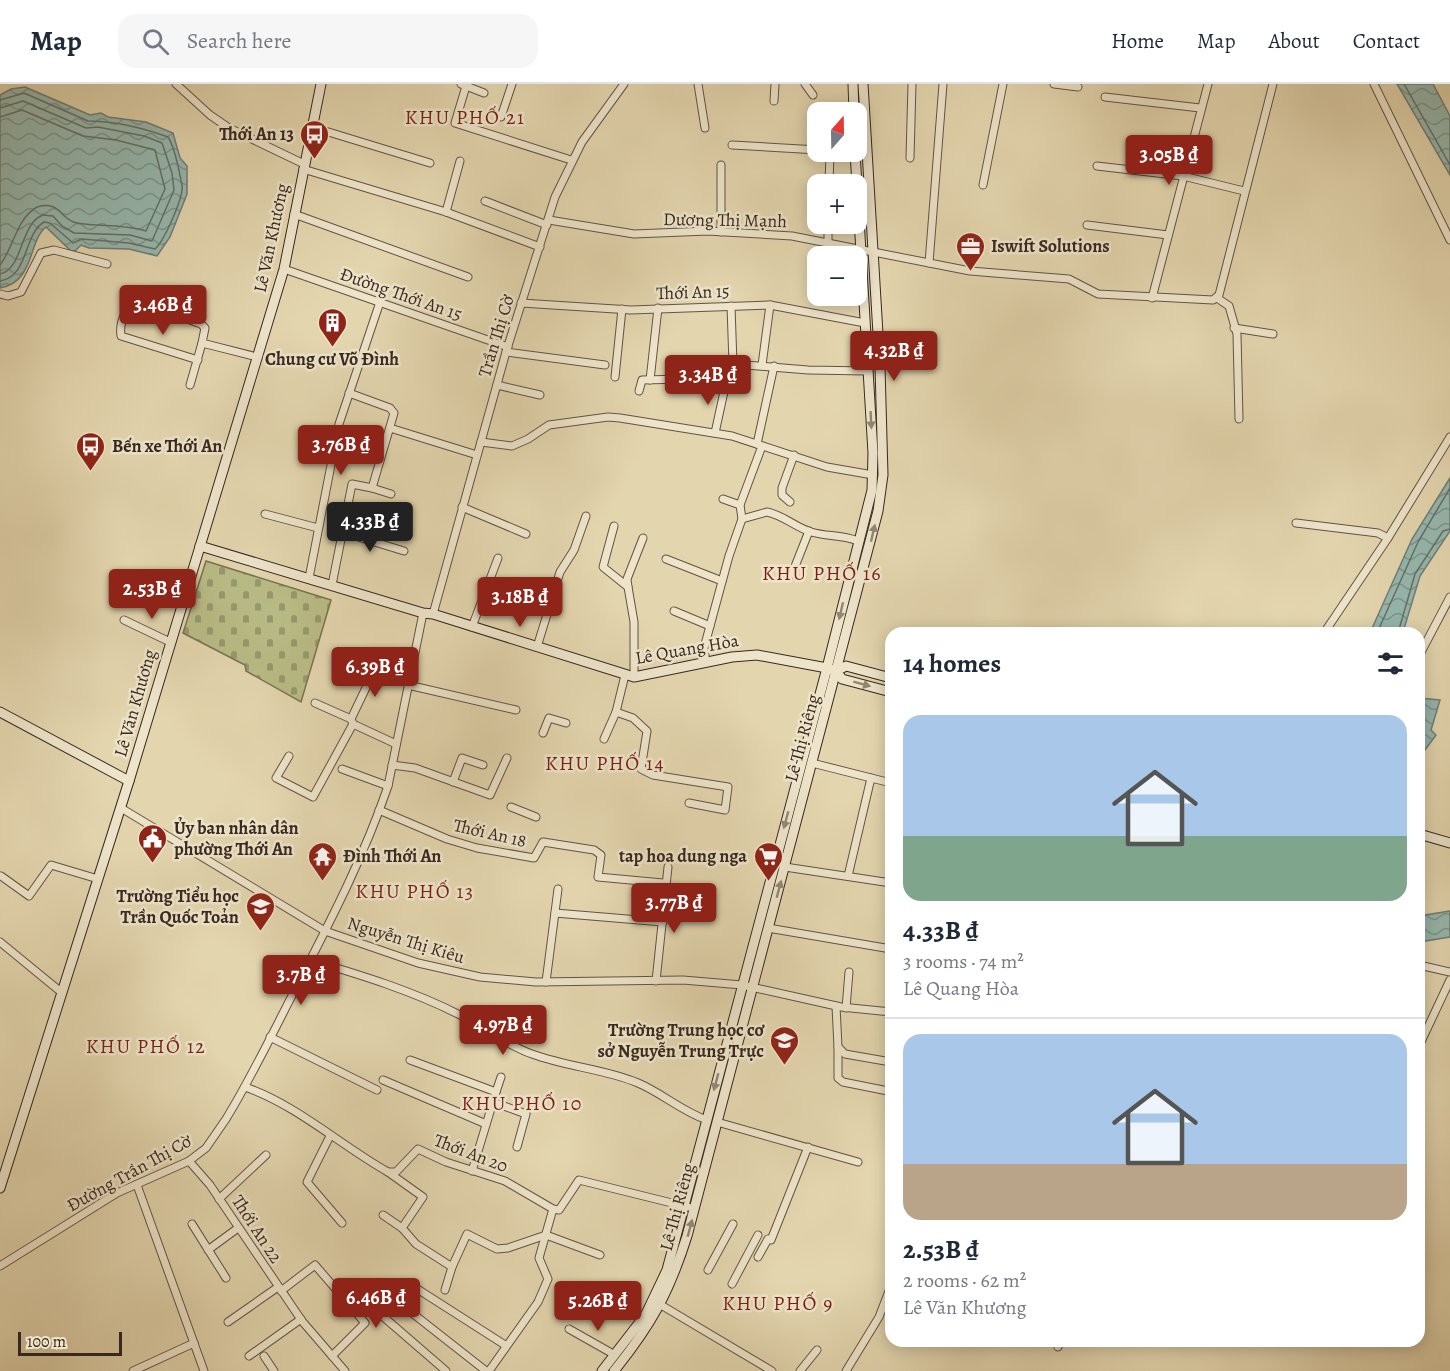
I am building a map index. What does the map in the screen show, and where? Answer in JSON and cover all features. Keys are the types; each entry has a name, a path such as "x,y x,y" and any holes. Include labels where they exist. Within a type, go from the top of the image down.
{"street":[{"path":"176,84 210,115 229,128 303,167 446,213 540,248"},
{"name":"Lê Văn Khương","path":"0,1188 121,808 284,269 321,84"},
{"path":"501,117 512,84"},
{"name":"Trần Thị Cờ","path":"428,614 555,197 571,160 592,126 624,84"},
{"path":"698,84 705,128"},
{"path":"774,101 775,84"},
{"path":"805,84 813,95"},
{"path":"853,84 854,102"},
{"name":"Lê Thị Riêng","path":"614,1371 641,1338 661,1305 677,1270 742,985 832,669 870,547 883,475 880,367 863,84"},
{"path":"910,158 912,84"},
{"path":"929,263 943,84"},
{"path":"983,185 1003,84"},
{"path":"1054,84 1078,87"},
{"path":"1152,298 1208,84"},
{"path":"1239,419 1237,334 1229,306 1217,298 1273,84"},
{"path":"1374,84 1450,240"},
{"path":"484,93 464,85 455,123 571,160"},
{"path":"1105,97 1200,108"},
{"path":"312,127 430,163"},
{"path":"732,145 807,149"},
{"path":"446,213 460,161"},
{"name":"Lê Thị Riêng","path":"856,162 861,246"},
{"path":"721,165 721,232"},
{"path":"1096,166 1183,176 1244,190"},
{"name":"Dương Thị Mạnh","path":"485,201 548,222 634,234 721,232 792,236 844,246"},
{"path":"294,214 468,277"},
{"path":"1087,225 1168,235"},
{"path":"828,234 828,243"},
{"path":"0,294 8,296 21,292 40,253 54,250 107,264"},
{"name":"Dương Thị Mạnh","path":"867,251 970,271 1069,279 1098,294 1152,298 1217,298"},
{"name":"Đường Thới An 15","path":"284,269 507,350 605,365"},
{"path":"190,385 198,360 204,326 137,301 122,317 121,336 198,360"},
{"path":"309,578 339,424 380,302"},
{"name":"Thới An 15","path":"521,303 622,309 770,305 865,323"},
{"path":"762,365 770,305"},
{"path":"730,306 733,364"},
{"name":"Lê Thị Riêng","path":"712,1121 753,986 812,763 873,475 864,306"},
{"path":"650,380 658,308"},
{"path":"615,377 622,309"},
{"path":"1234,328 1272,334"},
{"path":"202,343 257,357"},
{"path":"715,433 730,364 808,370 868,371"},
{"path":"706,663 704,648 742,519 740,505 759,445 774,366"},
{"path":"639,391 642,380 686,379 726,385"},
{"path":"497,385 540,395"},
{"path":"350,393 391,408 394,412 372,488"},
{"path":"481,442 512,446 528,440 549,425 608,417 715,433 794,455 827,467 868,476 873,475"},
{"path":"390,428 477,455"},
{"path":"1328,627 1388,538 1450,437"},
{"path":"790,502 782,495 782,488 794,455"},
{"path":"332,585 352,484 391,494"},
{"path":"723,500 740,505"},
{"path":"462,507 526,534"},
{"path":"742,519 767,512 809,531 825,536 840,534 858,541"},
{"path":"265,514 318,528"},
{"path":"537,647 560,572 574,550 586,516"},
{"path":"1296,524 1377,532 1388,538"},
{"path":"614,526 603,567 628,587"},
{"path":"792,574 809,531"},
{"path":"342,532 404,551"},
{"path":"604,739 630,676 634,622 627,579 643,538"},
{"name":"Lê Quang Hòa","path":"200,546 630,676 757,655 832,669 846,666 885,676"},
{"path":"472,627 498,558"},
{"path":"666,559 722,581"},
{"path":"1425,645 1450,597"},
{"path":"674,610 710,626"},
{"name":"Đường Trần Thị Cờ","path":"0,1266 117,1193 189,1161 206,1148 245,1087 353,874 380,810 388,786 408,685 428,614"},
{"path":"124,620 170,642"},
{"name":"Lê Quang Hòa","path":"832,669 842,679 885,690"},
{"path":"289,756 276,778 313,797 352,721 374,671"},
{"path":"408,685 516,710"},
{"path":"315,703 396,744"},
{"path":"0,712 129,782"},
{"path":"616,712 643,724 647,731 642,769 653,775 728,787 724,810 689,803"},
{"path":"543,733 549,718 566,723"},
{"path":"453,782 462,758 483,765"},
{"path":"392,765 415,768 490,795 507,758"},
{"path":"812,763 885,782"},
{"path":"342,769 388,786"},
{"path":"848,876 871,778"},
{"path":"511,807 536,817"},
{"name":"Nguyễn Thị Kiêu","path":"121,808 325,931 418,963 480,977 546,982 656,981 753,986 846,1008 885,1011"},
{"name":"Thới An 18","path":"380,810 447,839 477,848 534,858 543,842 594,850 601,855 598,877 663,883 665,886"},
{"path":"1425,836 1450,843"},
{"path":"1,876 29,896 51,865 98,879"},
{"path":"656,981 668,867"},
{"path":"785,867 885,882"},
{"path":"546,982 558,889"},
{"path":"555,913 663,922"},
{"path":"768,928 885,948"},
{"path":"0,942 61,992"},
{"path":"310,960 360,975 425,999 462,1016 497,1039 534,1055 635,1082 690,1114 858,1162"},
{"path":"1425,966 1450,972"},
{"path":"846,1008 849,972"},
{"path":"1425,1033 1450,980"},
{"path":"836,1006 838,1078 843,1082 885,1090"},
{"path":"270,1037 377,1090"},
{"path":"838,1047 846,1054 885,1061"},
{"path":"410,1060 496,1092"},
{"path":"472,1171 501,1077"},
{"path":"382,1080 486,1124"},
{"path":"245,1087 290,1108 423,1197 402,1227"},
{"path":"493,1102 526,1114 517,1147"},
{"path":"330,1136 307,1182 342,1223"},
{"path":"758,1257 769,1240 808,1147"},
{"name":"Thới An 20","path":"388,1173 396,1172 418,1149 472,1171 505,1181 553,1209"},
{"path":"219,1199 266,1155"},
{"name":"Thới An 22","path":"189,1161 219,1199 301,1319 342,1368"},
{"path":"393,1298 487,1371 538,1302 548,1279 539,1258 553,1209 559,1210 579,1180 690,1207"},
{"path":"137,1185 204,1371"},
{"name":"Lê Thị Riêng","path":"602,1371 646,1314 661,1283 690,1207"},
{"path":"383,1215 402,1227 416,1244 452,1268"},
{"path":"192,1224 225,1278"},
{"path":"708,1269 733,1224"},
{"path":"208,1250 238,1228"},
{"path":"445,1290 466,1234 497,1249 508,1248 546,1235 600,1255"},
{"path":"732,1284 758,1235"},
{"path":"228,1322 315,1265 364,1323 332,1356"},
{"path":"446,1371 379,1313 408,1283 505,1346"},
{"path":"846,1371 879,1317 885,1301"},
{"path":"661,1305 772,1371"},
{"path":"249,1356 301,1319"},
{"path":"569,1329 615,1355"},
{"path":"133,1371 194,1344"},
{"path":"800,1371 817,1350"},
{"path":"264,1356 274,1371"},
{"path":"333,1371 342,1368"}],"green space":[{"path":"206,561 331,600 301,702 246,671 245,665 183,633"}],"water":[{"path":"1397,84 1433,84 1450,116 1450,175"},
{"path":"25,87 90,115 101,113 108,117 146,122 173,133 180,158 187,166 187,194 170,237 157,256 129,249 89,248 81,245 75,251 71,251 46,227 40,233 25,270 19,278 0,288 0,95 11,89"},
{"path":"1450,478 1450,531 1420,576 1405,627 1373,627 1412,539"},
{"path":"1425,699 1440,700 1431,730 1436,735 1425,750"},
{"path":"1450,911 1450,937 1425,941 1425,915"}],"place":[{"name":"Thới An 13","path":"315,160"},
{"name":"Iswift Solutions","path":"970,272"},
{"name":"Chung cư Võ Đình","path":"332,348"},
{"name":"Bến xe Thới An","path":"91,472"},
{"name":"Ủy ban nhân dân phường Thới An","path":"153,864"},
{"name":"Đình Thới An","path":"322,882"},
{"name":"tap hoa dung nga","path":"768,882"},
{"name":"Trường Tiểu học Trần Quốc Toản","path":"260,932"},
{"name":"Trường Trung học cơ sở Nguyễn Trung Trực","path":"785,1066"}],"district":[{"name":"KHU PHỐ 21","path":"465,117"},
{"name":"KHU PHỐ 16","path":"822,573"},
{"name":"KHU PHỐ 14","path":"605,763"},
{"name":"KHU PHỐ 13","path":"415,891"},
{"name":"KHU PHỐ 12","path":"146,1046"},
{"name":"KHU PHỐ 10","path":"522,1103"},
{"name":"KHU PHỐ 9","path":"778,1303"}]}
